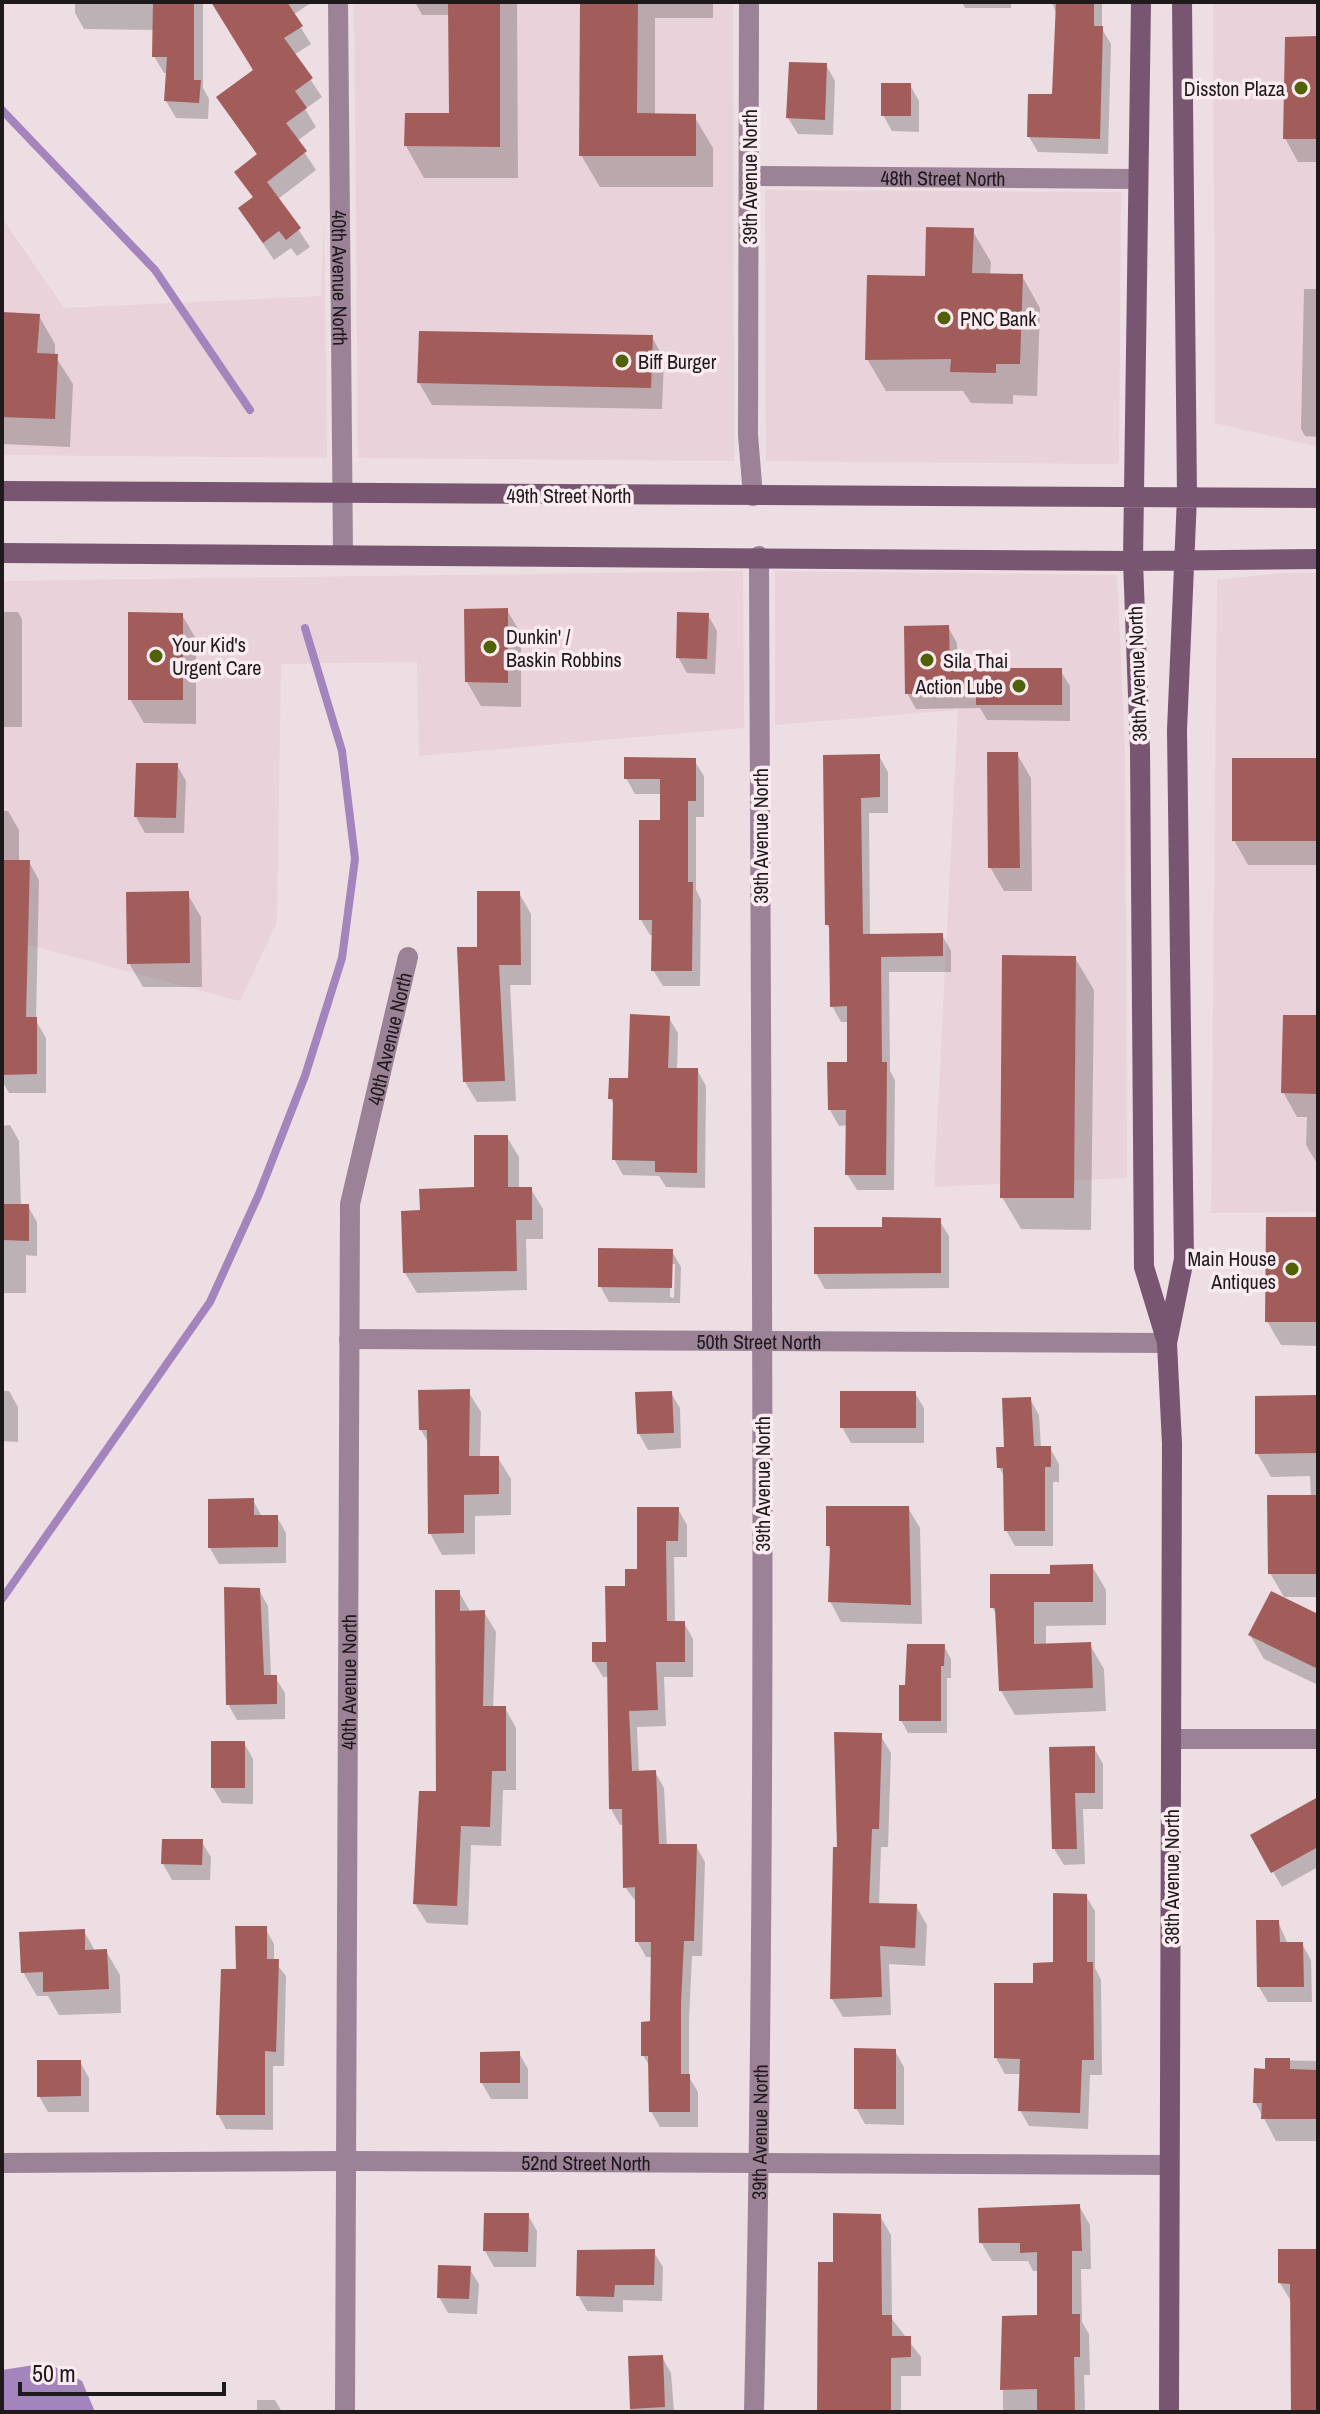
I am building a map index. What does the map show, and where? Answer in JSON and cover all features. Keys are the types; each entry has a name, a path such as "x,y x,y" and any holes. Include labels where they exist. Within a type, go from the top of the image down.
{"main road":[{"name":"38th Avenue North","path":"1141,2 1133,561 1140,750 1144,1267 1167,1343 1172,1444 1169,2412"},
{"name":"38th Avenue North","path":"1167,1343 1184,1259 1177,730 1187,497 1182,2"},
{"name":"49th Street North","path":"2,491 1187,497"},
{"path":"1187,497 1318,498"},
{"path":"2,553 1133,561 1318,559"}],"street":[{"name":"40th Avenue North","path":"338,2 343,554"},
{"name":"39th Avenue North","path":"749,2 748,435 753,496"},
{"name":"48th Street North","path":"749,176 1137,179"},
{"name":"39th Avenue North","path":"754,2412 760,2163 763,1343 759,556"},
{"name":"40th Avenue North","path":"345,2412 350,1204 408,957"},
{"name":"50th Street North","path":"349,1339 1167,1343"},
{"path":"1172,1739 1318,1739"},
{"name":"52nd Street North","path":"2,2163 347,2161 1168,2165"}],"shaded area":[{"path":"354,2 733,2 734,461 358,458"},
{"path":"1213,2 1318,2 1318,447 1215,423"},
{"path":"765,190 1121,192 1117,464 766,461"},
{"path":"2,218 64,308 321,296 324,218 327,458 2,455"},
{"path":"743,571 744,728 419,756 417,662 281,664 277,922 240,1001 2,938 2,581"},
{"path":"775,571 1117,575 1125,750 1127,1178 934,1187 958,710 775,725"},
{"path":"1281,573 1318,573 1318,1212 1211,1213 1217,580"},
{"path":"47,2363 82,2381 95,2412 2,2412 2,2370"}],"building":[{"path":"153,2 194,2 194,80 201,80 199,103 164,101 167,57 152,57"},
{"path":"211,2 287,2 303,26 284,38 313,78 295,91 307,108 286,123 307,151 267,182 301,228 286,240 279,231 263,243 238,208 253,197 234,172 257,154 216,97 253,70"},
{"path":"448,2 500,2 500,147 404,146 405,113 449,113"},
{"path":"580,2 638,2 637,113 696,114 696,156 579,156"},
{"path":"1056,2 1094,2 1094,26 1103,26 1100,139 1027,137 1028,94 1052,94"},
{"name":"Disston Plaza","path":"1318,36 1318,139 1283,139 1285,37"},
{"path":"789,62 827,63 825,120 786,118"},
{"path":"881,83 911,83 911,116 881,116"},
{"name":"PNC Bank","path":"926,227 974,228 972,273 1023,274 1020,364 996,364 996,373 950,372 951,359 865,360 867,275 925,276"},
{"path":"2,312 40,314 37,353 58,354 55,419 2,417"},
{"path":"419,331 653,335 651,388 417,383"},
{"path":"508,608 508,683 465,682 464,609"},
{"name":"Your Kid's Urgent Care","path":"128,612 183,613 183,700 128,700"},
{"path":"677,612 709,613 707,659 676,658"},
{"path":"949,625 950,668 1062,668 1062,705 976,705 976,693 905,694 904,626"},
{"path":"987,752 1018,752 1020,868 988,868"},
{"path":"880,754 880,797 861,798 863,934 943,933 943,956 881,957 882,1062 887,1062 886,1175 845,1175 846,1110 828,1110 827,1062 847,1062 847,1006 830,1007 829,925 825,925 823,755"},
{"path":"624,757 696,758 696,801 688,801 688,882 693,882 692,971 651,971 652,920 639,920 639,820 660,820 660,779 624,779"},
{"path":"1232,758 1318,758 1318,841 1232,841"},
{"path":"136,763 178,763 176,818 134,817"},
{"path":"2,860 30,860 26,1017 37,1017 37,1074 2,1075"},
{"path":"189,891 190,963 127,964 126,892"},
{"path":"477,891 520,891 521,965 499,965 505,1081 463,1082 457,947 477,947"},
{"path":"1002,955 1076,956 1074,1198 1000,1198"},
{"path":"630,1014 670,1016 668,1068 698,1068 697,1173 655,1172 655,1161 612,1160 613,1099 608,1099 609,1078 628,1078"},
{"path":"1283,1015 1318,1015 1318,1094 1281,1093"},
{"path":"474,1135 508,1135 508,1187 532,1187 532,1220 516,1220 517,1271 403,1273 401,1211 420,1210 419,1189 474,1187"},
{"path":"2,1204 29,1204 29,1241 2,1240"},
{"path":"882,1217 941,1218 941,1273 814,1274 814,1227 882,1227"},
{"name":"Main House Antiques","path":"1266,1217 1318,1217 1318,1322 1265,1322"},
{"path":"598,1248 673,1249 672,1288 598,1287"},
{"path":"470,1389 469,1456 499,1456 499,1494 464,1495 464,1533 428,1534 427,1430 419,1430 418,1390"},
{"path":"672,1391 674,1433 637,1434 635,1392"},
{"path":"840,1391 916,1391 916,1428 840,1428"},
{"path":"1318,1395 1318,1453 1255,1454 1255,1396"},
{"path":"1031,1397 1034,1446 1051,1446 1051,1467 1045,1467 1045,1531 1004,1531 1003,1468 997,1468 996,1447 1004,1447 1002,1398"},
{"path":"1267,1495 1318,1495 1318,1574 1268,1574"},
{"path":"254,1498 254,1515 278,1515 278,1547 208,1548 208,1499"},
{"path":"826,1506 909,1506 911,1605 828,1602 830,1546 826,1546"},
{"path":"637,1507 679,1507 678,1541 666,1541 667,1621 685,1621 685,1662 656,1662 658,1710 629,1711 632,1771 656,1770 659,1844 697,1844 694,1941 684,1941 681,2003 681,2074 690,2074 690,2112 649,2112 648,2056 641,2056 641,2022 650,2021 651,1942 635,1942 635,1887 623,1888 622,1809 609,1809 607,1662 592,1662 592,1642 606,1642 605,1586 625,1586 625,1569 637,1569"},
{"path":"1093,1564 1093,1602 1034,1602 1034,1644 1091,1642 1093,1688 999,1691 995,1608 990,1608 990,1574 1050,1574 1050,1565"},
{"path":"224,1587 260,1588 264,1675 277,1675 277,1704 226,1705"},
{"path":"435,1590 460,1590 460,1611 485,1610 483,1706 506,1706 506,1771 492,1771 490,1827 461,1826 457,1906 413,1904 419,1791 436,1791"},
{"path":"1271,1591 1318,1614 1318,1669 1248,1635"},
{"path":"907,1644 945,1644 944,1666 941,1666 941,1721 899,1721 899,1685 905,1685"},
{"path":"834,1732 882,1733 879,1829 872,1829 869,1903 917,1904 915,1948 880,1946 882,1997 830,1999 833,1847 837,1847"},
{"path":"211,1741 245,1741 245,1788 211,1788"},
{"path":"1095,1746 1095,1793 1075,1793 1077,1849 1052,1849 1049,1747"},
{"path":"1318,1797 1318,1847 1271,1873 1250,1835"},
{"path":"162,1839 203,1839 202,1865 161,1864"},
{"path":"1053,1893 1087,1894 1087,1962 1093,1962 1094,2060 1082,2060 1080,2113 1018,2111 1020,2059 994,2058 994,1983 1033,1983 1033,1963 1053,1962"},
{"path":"1256,1920 1279,1920 1280,1942 1303,1942 1304,1987 1257,1987"},
{"path":"235,1926 267,1926 267,1959 279,1959 276,2052 265,2051 265,2115 216,2115 221,1969 236,1969"},
{"path":"85,1929 85,1950 107,1949 109,1989 43,1992 43,1972 21,1973 19,1932"},
{"path":"854,2048 896,2049 896,2109 854,2109"},
{"path":"520,2051 520,2083 480,2083 480,2052"},
{"path":"1265,2058 1290,2058 1290,2069 1318,2070 1318,2119 1261,2119 1262,2103 1253,2103 1254,2068 1265,2069"},
{"path":"37,2060 81,2060 81,2096 37,2097"},
{"path":"1080,2204 1082,2251 1072,2251 1072,2314 1080,2314 1080,2357 1074,2357 1075,2412 1037,2412 1037,2389 1000,2390 1002,2316 1037,2315 1037,2252 1020,2253 1020,2243 979,2243 978,2208"},
{"path":"484,2213 529,2213 528,2252 483,2251"},
{"path":"833,2213 881,2214 882,2315 892,2315 892,2336 911,2336 911,2357 891,2358 891,2412 817,2412 818,2262 833,2262"},
{"path":"655,2249 654,2285 615,2285 614,2297 576,2296 577,2250"},
{"path":"1278,2249 1318,2249 1318,2412 1291,2412 1290,2284 1278,2283"},
{"path":"438,2265 471,2266 469,2299 437,2298"},
{"path":"663,2355 665,2407 630,2409 628,2356"}],"waterway":[{"path":"2,110 155,270 250,410"},
{"path":"2,1599 210,1302 259,1194 305,1076 342,958 355,859 342,751 305,628"}],"place":[{"name":"Disston Plaza","path":"1301,88"},
{"name":"PNC Bank","path":"944,318"},
{"name":"Biff Burger","path":"622,361"},
{"name":"Dunkin' / Baskin Robbins","path":"490,647"},
{"name":"Your Kid's Urgent Care","path":"156,656"},
{"name":"Sila Thai","path":"927,660"},
{"name":"Action Lube","path":"1019,686"},
{"name":"Main House Antiques","path":"1292,1269"}]}
